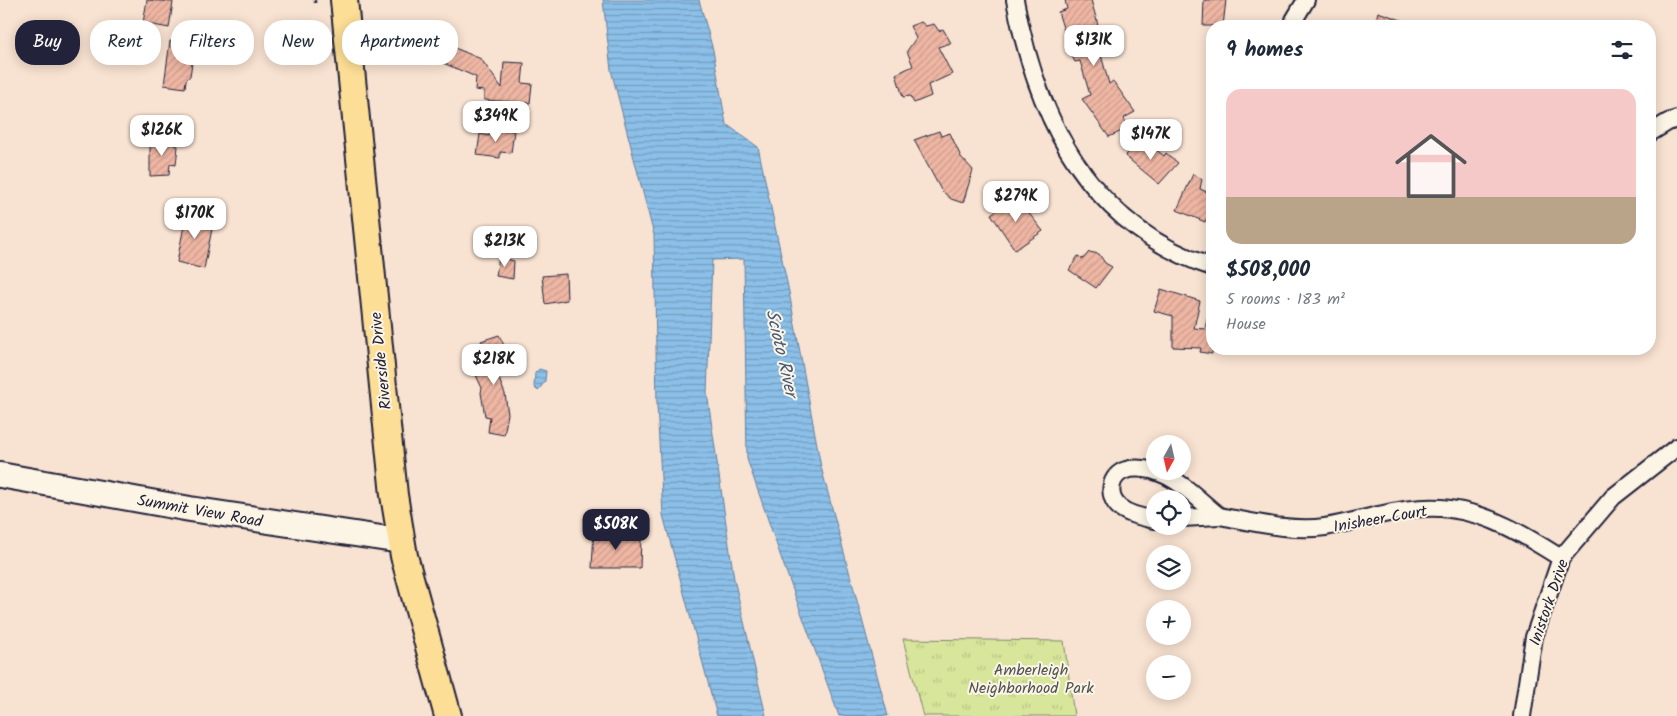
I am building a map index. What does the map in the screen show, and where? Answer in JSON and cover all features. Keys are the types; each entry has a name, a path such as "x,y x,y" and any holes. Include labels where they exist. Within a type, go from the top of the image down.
{"main road":[{"name":"Riverside Drive","path":"344,0 382,377 402,541 414,595 448,716"}],"street":[{"path":"1015,0 1029,65 1059,138 1092,185 1124,219 1149,237 1176,253 1206,265"},
{"path":"1294,20 1306,0"},
{"path":"1656,129 1677,119"},
{"name":"Inistork Drive","path":"1522,716 1534,638 1561,558 1613,497 1677,447"},
{"name":"Inisheer Court","path":"1146,518 1134,516 1119,507 1112,499 1110,487 1115,476 1125,470 1141,469 1160,473 1186,490"},
{"name":"Summit View Road","path":"0,475 190,509 402,541"},
{"name":"Inisheer Court","path":"1191,494 1219,516"},
{"name":"Inisheer Court","path":"1191,518 1219,516 1271,526 1323,527 1421,509 1449,508 1505,524 1561,558"}],"green space":[{"name":"Amberleigh Neighborhood Park","path":"903,639 1064,641 1074,716 923,716"}],"water":[{"name":"Scioto River","path":"603,0 699,0 713,50 726,124 758,147 789,292 821,467 888,716 839,716 747,459 744,259 712,260 707,393 734,579 766,716 717,716 663,515 657,405 654,235 611,70"},
{"path":"539,369 546,371 545,381 538,391 534,387 535,373"}],"building":[{"path":"147,0 173,2 169,28 161,26 161,20 144,20"},
{"path":"1065,0 1091,0 1097,21 1100,42 1098,44 1109,84 1113,81 1135,112 1124,118 1128,128 1109,137 1082,99 1090,95 1080,61 1075,62 1072,56 1058,12 1067,9"},
{"path":"1204,0 1226,0 1224,20 1206,20 1206,26 1203,26"},
{"path":"1378,12 1401,20 1376,20"},
{"path":"921,22 926,26 934,24 939,31 943,29 951,43 938,47 952,74 928,85 931,96 914,103 910,96 903,97 896,74 913,66 907,51 916,38 910,26"},
{"path":"171,41 171,65 192,65 190,76 186,80 185,88 164,85"},
{"path":"458,49 481,59 502,88 504,62 524,63 522,83 532,84 530,103 484,100 484,91 475,90 476,77 448,65 458,65"},
{"path":"491,128 514,131 511,153 500,152 500,158 477,155 480,134 489,136"},
{"path":"939,131 941,136 950,133 961,157 973,170 963,203 951,199 941,190 914,140"},
{"path":"1142,138 1164,156 1166,153 1178,163 1159,184 1125,156"},
{"path":"150,140 175,141 174,145 178,146 176,165 170,164 169,175 150,176"},
{"path":"1193,174 1202,179 1200,189 1206,192 1205,222 1177,210"},
{"path":"1016,197 1043,231 1015,250 991,214"},
{"path":"187,210 206,213 204,227 212,229 204,269 177,262"},
{"path":"1089,252 1099,254 1105,263 1112,267 1096,288 1069,270 1078,256 1083,259"},
{"path":"499,257 514,261 513,279 496,276"},
{"path":"566,274 567,300 545,304 542,276"},
{"path":"1161,289 1200,301 1194,328 1205,329 1206,324 1206,353 1200,352 1201,348 1173,347 1173,316 1154,311"},
{"path":"499,335 510,358 494,366 505,394 508,414 504,435 488,432 490,417 485,416 481,393 482,388 475,373 492,365 481,341"},
{"path":"594,531 641,537 640,568 592,568"}]}
